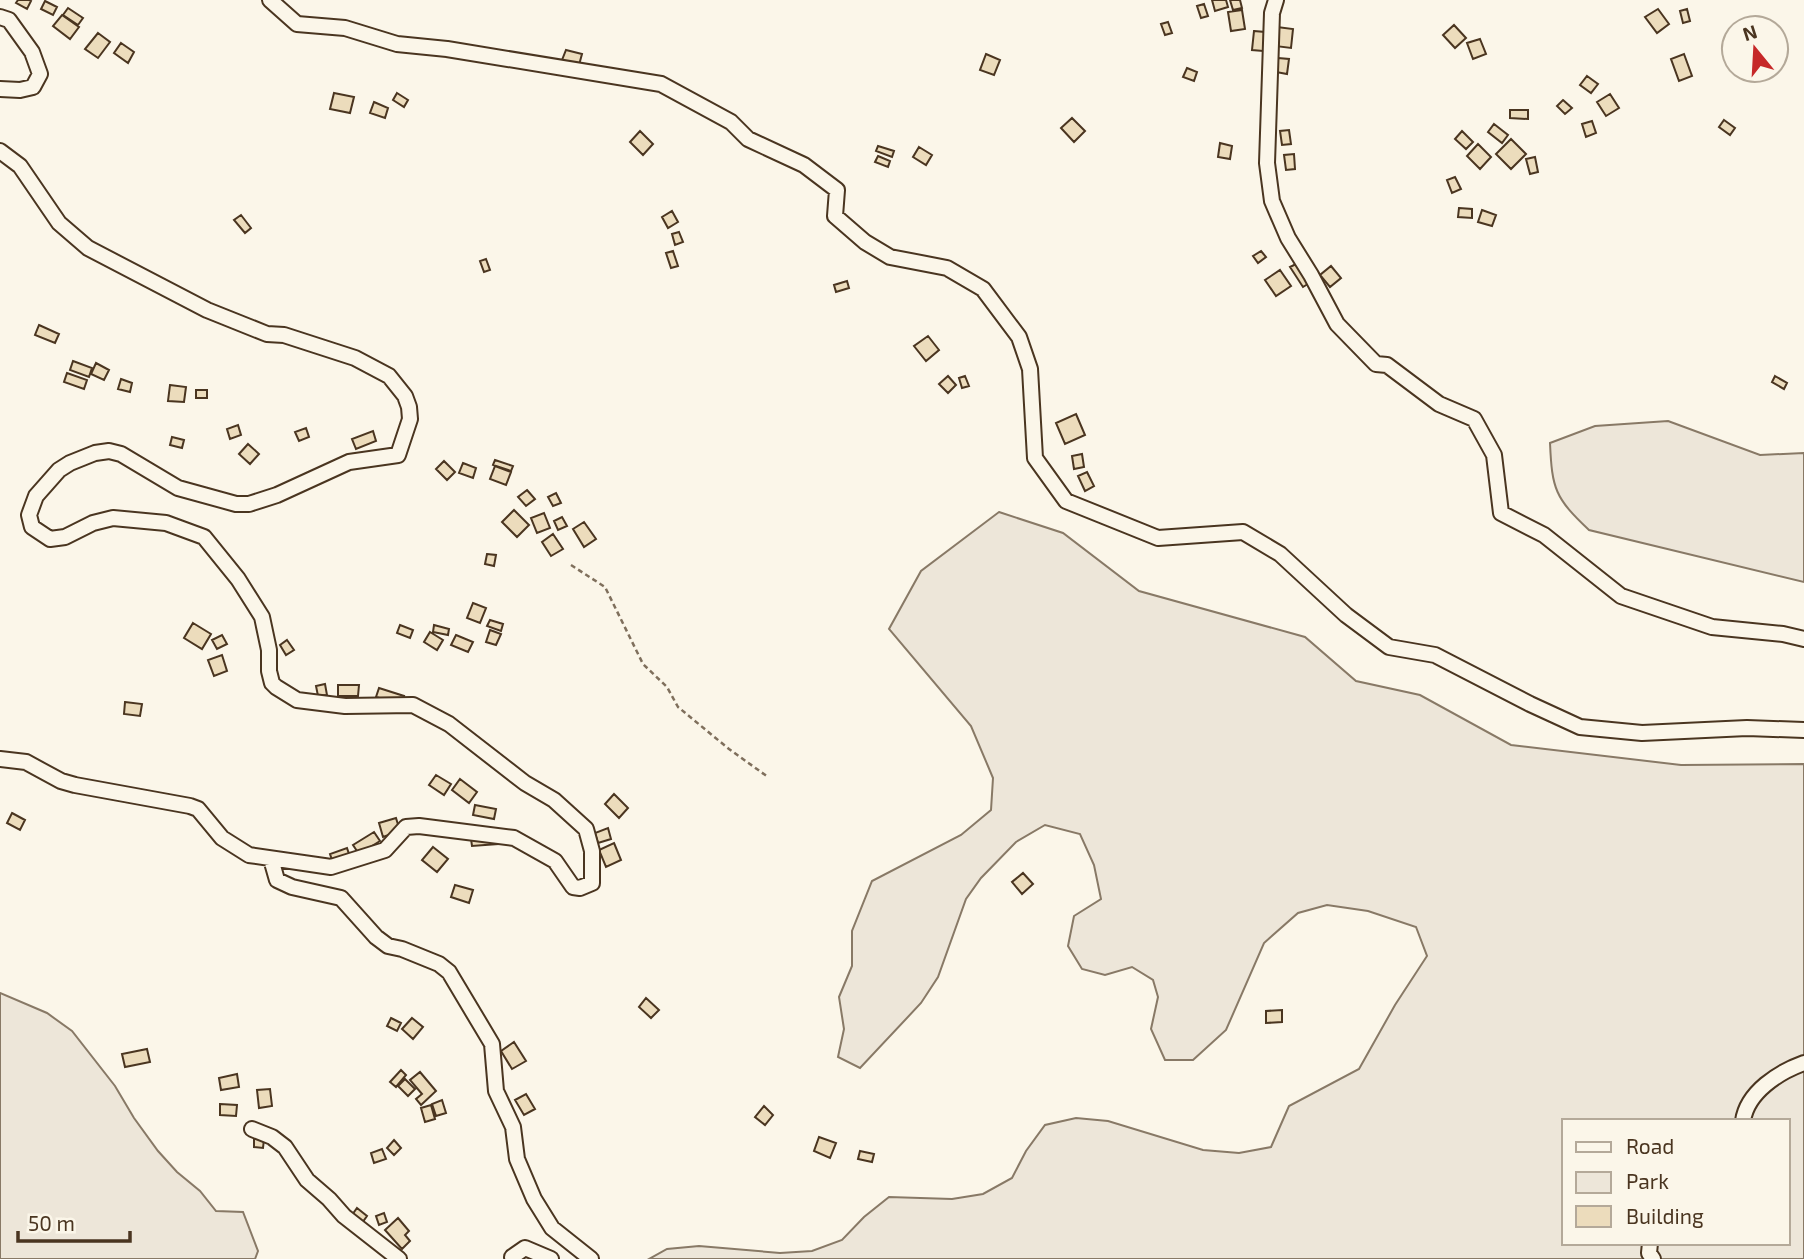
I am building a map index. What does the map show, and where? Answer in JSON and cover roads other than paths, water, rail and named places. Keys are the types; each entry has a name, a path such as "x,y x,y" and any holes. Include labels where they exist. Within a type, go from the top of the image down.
{"street":[{"path":"270,0 297,24 345,28 397,44 447,49 661,84 731,122 748,139 804,165 837,191 835,216 865,242 890,257 947,268 983,289 1019,337 1030,369 1035,458 1066,501 1158,538 1242,532 1280,554 1346,615 1389,647 1435,655 1580,727 1642,733 1804,730"},
{"path":"1276,0 1272,13 1267,163 1272,201 1288,238 1337,324 1376,364 1387,365 1439,404 1474,419 1494,455 1501,513 1544,535 1621,596 1712,627 1783,634 1804,639"},
{"path":"0,17 9,20 32,52 40,74 33,86 20,90 0,89"},
{"path":"0,151 20,166 60,223 88,248 207,310 267,334 284,335 378,368 398,385 409,407 410,419 398,455 349,462 277,495 249,504 236,504 178,488 121,454 109,451 95,453 60,470 36,496 29,515 32,527 50,539 65,537 93,523 113,518 166,523 204,537 238,579 262,617 269,650 269,671 276,687 297,700 345,706 413,705 449,724 525,783 554,800 586,828 592,850 592,883 580,888 573,887 555,861 514,838 419,826 406,827 385,850 331,867 271,859 242,852 222,838 198,809 190,806 75,785 61,781 26,762 0,759"},
{"path":"271,859 277,880 292,887 341,898 376,937 388,946 439,964 449,972 492,1044 496,1091 513,1127 517,1159 534,1199 552,1228 591,1259"},
{"path":"1743,1119 1744,1111 1770,1080 1785,1069 1804,1063"},
{"path":"252,1129 272,1137 285,1147 307,1180 344,1216 399,1259"},
{"path":"514,1259 512,1257 525,1248 551,1259"}]}
